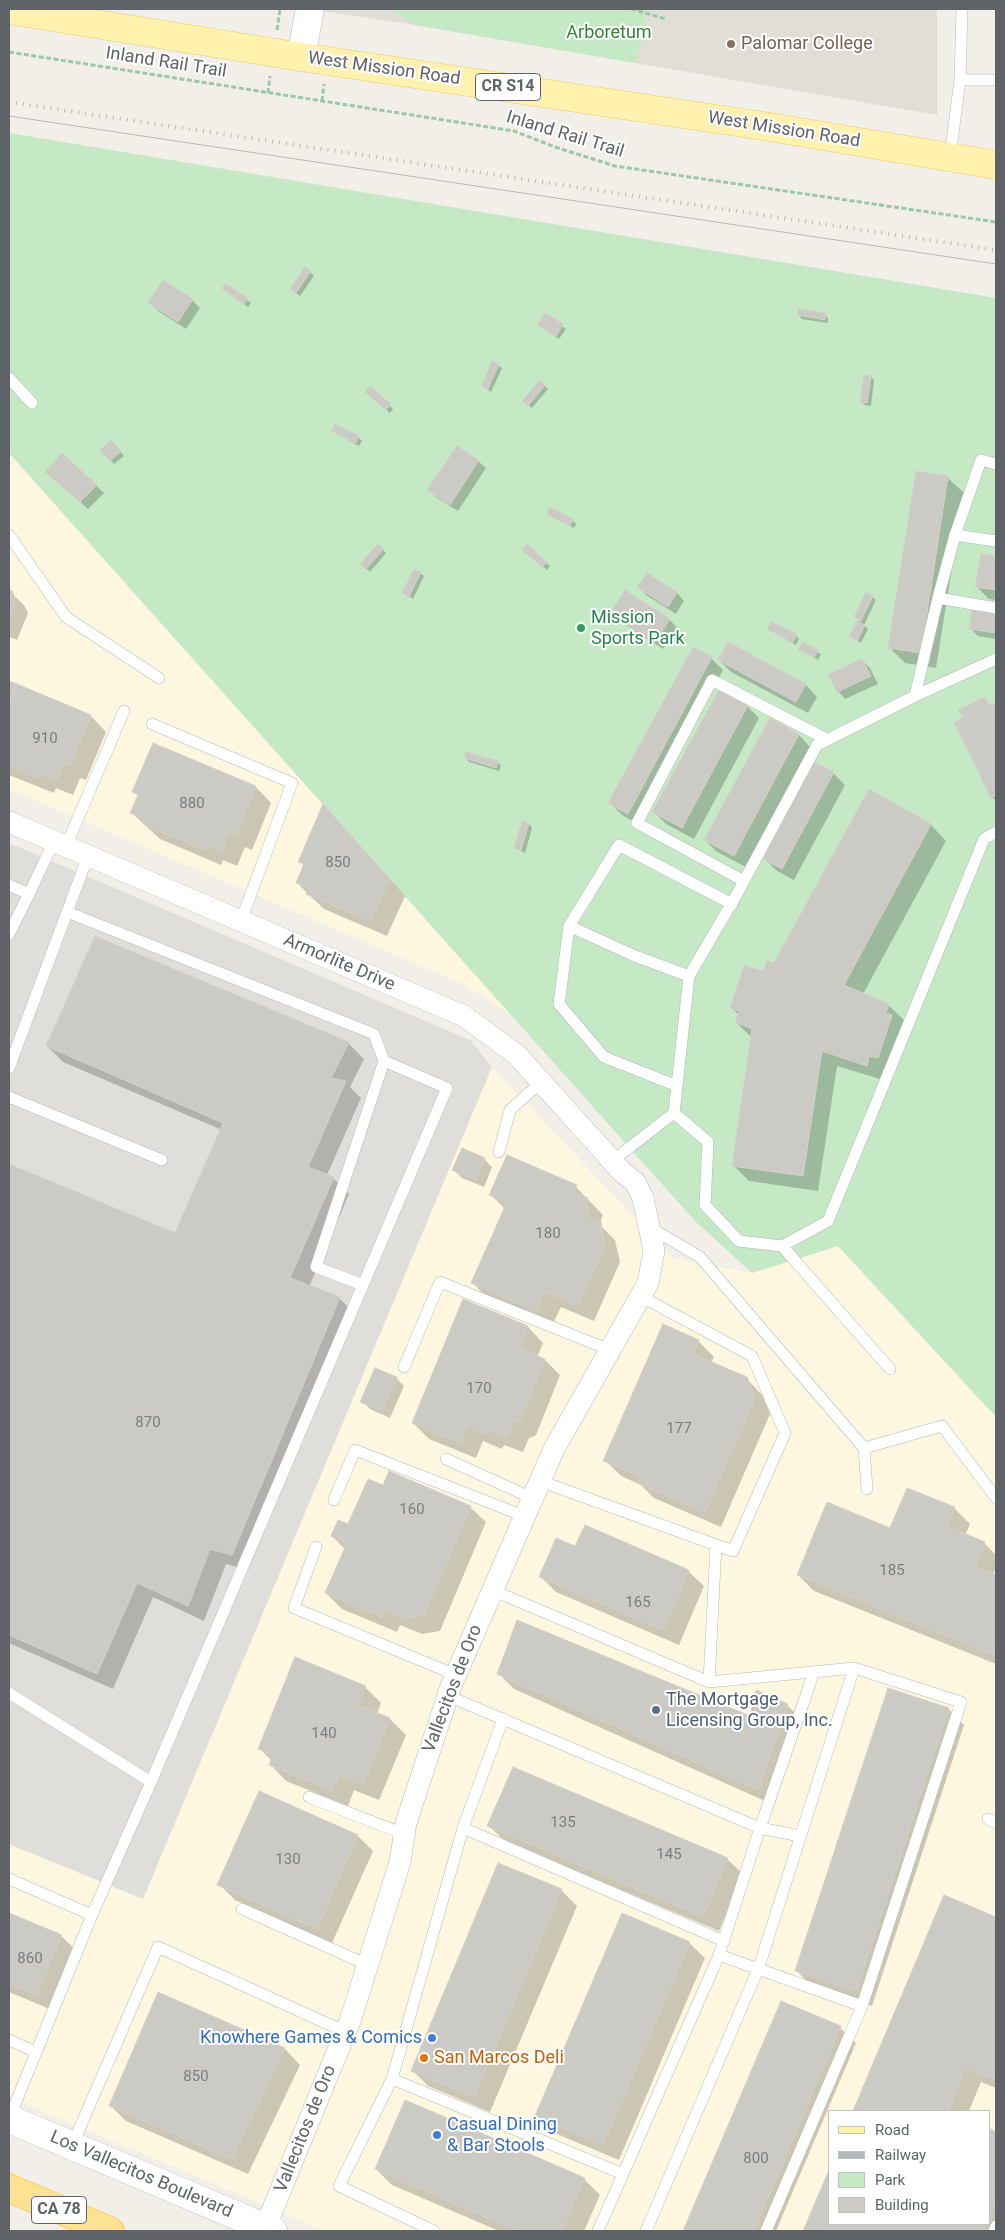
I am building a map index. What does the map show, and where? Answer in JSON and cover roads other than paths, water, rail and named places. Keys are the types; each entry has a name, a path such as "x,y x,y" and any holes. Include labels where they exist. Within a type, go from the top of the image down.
{"highway":[{"name":"CA 78","path":"9,2188 110,2231"}],"main road":[{"name":"West Mission Road","path":"9,10 301,57 724,120 996,165"}],"street":[{"path":"301,57 310,9"},
{"name":"Armorlite Drive","path":"9,822 464,1016 517,1055 617,1167"},
{"name":"Vallecitos de Oro","path":"269,2230 346,2032 400,1862 404,1834 456,1675 554,1449 648,1283 654,1251 643,1198 635,1182 617,1167"},
{"name":"Los Vallecitos Boulevard","path":"9,2119 269,2230"}],"lane":[{"path":"950,157 960,80 962,9"},
{"path":"960,80 996,80"},
{"path":"9,378 32,403"},
{"path":"915,696 954,535 981,460 996,464"},
{"path":"9,535 66,617 159,678"},
{"path":"954,535 996,541"},
{"path":"938,598 996,608"},
{"path":"617,1167 674,1113 689,976 732,904 817,745 915,696 996,659"},
{"path":"744,881 637,823 712,680 828,740"},
{"path":"9,934 29,894 60,844 124,711"},
{"path":"152,724 292,783 241,921"},
{"path":"674,1113 708,1142 706,1205 738,1241 782,1246 828,1222 984,839 996,832"},
{"path":"677,1086 604,1057 559,1004 569,926 619,845 732,904"},
{"path":"9,1068 88,856"},
{"path":"9,885 29,894"},
{"path":"67,912 374,1034 384,1061 316,1267 363,1285"},
{"path":"569,926 635,956 689,976"},
{"path":"9,2119 92,1915 151,1782 447,1088 384,1061"},
{"path":"500,1152 510,1110 541,1082"},
{"path":"9,1097 162,1160"},
{"path":"649,1227 700,1257 864,1448 867,1489"},
{"path":"782,1246 890,1369"},
{"path":"404,1367 440,1282 610,1350"},
{"path":"334,1500 355,1450 734,1551 785,1433 752,1356 640,1296"},
{"path":"864,1448 942,1426 996,1498"},
{"path":"446,1459 532,1498"},
{"path":"709,1682 716,1545"},
{"path":"316,1547 294,1608 456,1675"},
{"path":"492,1590 709,1682 854,1668 961,1702 862,2006 766,2231"},
{"path":"646,2231 759,1967 854,1668"},
{"path":"598,2231 719,1954 814,1672"},
{"path":"9,1693 151,1782"},
{"path":"448,1696 760,1828 800,1836"},
{"path":"434,2231 339,2186 392,2079 463,1828 503,1719"},
{"path":"309,1797 404,1834"},
{"path":"463,1828 724,1941"},
{"path":"9,1879 92,1915"},
{"path":"242,1909 368,1964"},
{"path":"72,2146 158,1947 346,2032"},
{"path":"719,1954 862,2006"},
{"path":"9,2040 36,2052"},
{"path":"392,2079 623,2174"},
{"path":"994,2231 996,2226"}],"tram line":[{"path":"9,116 996,264"}],"railway":[{"path":"9,102 996,250"}],"place":[{"name":"Palomar College","path":"731,44"},
{"name":"Mission Sports Park","path":"581,628"},
{"name":"The Mortgage Licensing Group, Inc.","path":"656,1710"},
{"name":"Knowhere Games & Comics","path":"432,2038"},
{"name":"San Marcos Deli","path":"424,2058"},
{"name":"Casual Dining & Bar Stools","path":"437,2135"}],"park label":[{"name":"Arboretum","path":"609,33"}]}
